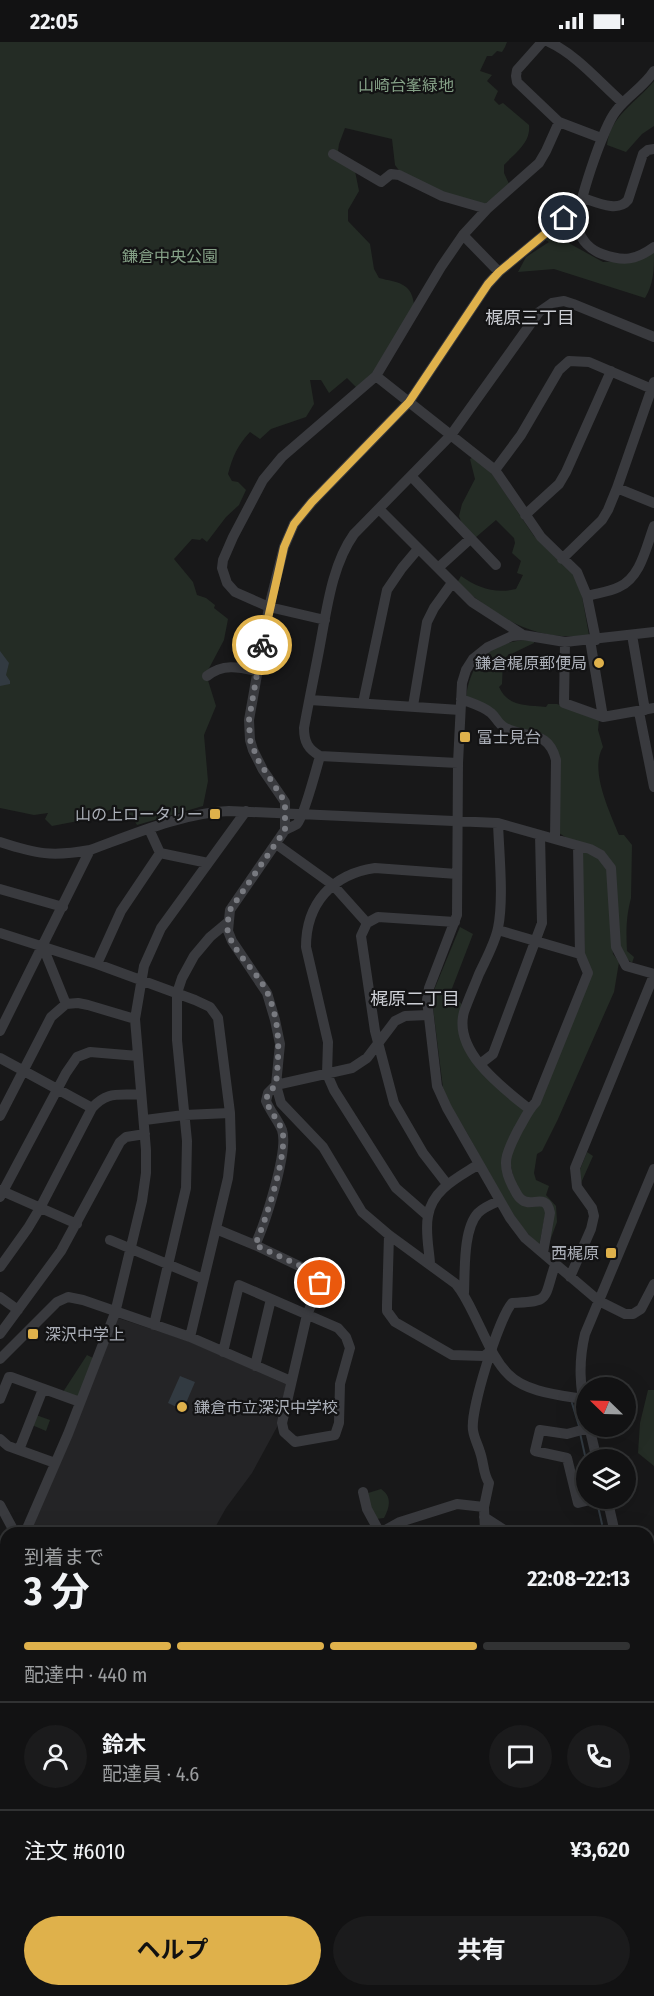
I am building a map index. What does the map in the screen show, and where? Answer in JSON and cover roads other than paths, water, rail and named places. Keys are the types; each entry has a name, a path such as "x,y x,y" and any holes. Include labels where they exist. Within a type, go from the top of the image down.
{"street":[{"path":"542,42 518,70 517,82 559,122 602,138"},
{"path":"549,42 574,59 623,103"},
{"path":"654,71 615,112 602,138 578,215 578,230 589,247 598,253 629,259 643,255 654,247"},
{"path":"325,620 269,608 235,592 226,583 222,568 233,537 263,480 282,457 376,376 441,267 463,235 486,209 539,163 559,122"},
{"path":"582,201 616,207 625,205 642,157 648,150 654,149"},
{"path":"333,154 381,182 391,174 399,175 442,196 486,209"},
{"path":"576,1398 540,1390 521,1383 507,1373 492,1350 464,1293 430,1263 389,1235 362,1212 323,1147 281,1103 276,1085 280,1044 272,1007 267,993 232,941 228,931 228,922 230,910 285,830 285,802 258,760 250,740 249,720 269,608 284,547 298,518 409,402 488,284 582,201"},
{"path":"463,235 499,272"},
{"path":"458,763 320,756 308,747 304,737 304,728 325,620 343,550 360,526 451,435 539,312 552,303 573,304 654,337"},
{"path":"495,470 521,435 564,365 570,361 580,360 653,385 617,489 602,520 562,559"},
{"path":"525,515 559,484 611,371"},
{"path":"376,376 495,470 541,537 577,572 586,596 603,717"},
{"path":"411,476 496,565"},
{"path":"617,489 654,503"},
{"path":"379,509 472,602 523,635"},
{"path":"586,596 616,589 628,582 640,565 654,526"},
{"path":"438,568 471,539"},
{"path":"363,703 387,590 418,549"},
{"path":"413,706 427,622 452,583"},
{"path":"654,632 565,642 523,635 504,639 488,647 473,659 466,670 460,705 456,820 457,915 429,988 427,1000 437,1086 499,1201 525,1238 599,1301 625,1314 633,1314 641,1309 654,1284"},
{"path":"632,635 646,710 654,787"},
{"path":"565,642 564,703 603,717 646,710"},
{"path":"207,676 219,669 232,666 257,671"},
{"path":"310,700 413,706 460,705 485,708 501,725 510,730 535,735 545,740 553,749 556,760 555,839"},
{"path":"285,830 298,824 304,813 320,756"},
{"path":"0,842 41,854 74,853 214,811 246,811 498,823 590,849 601,855 611,868 616,947 626,966 654,975 575,1168 577,1187 592,1209 594,1216 591,1229 570,1277"},
{"path":"28,1527 115,1312 142,1202 146,1173 145,1120 135,1018 141,980 150,950 161,928 246,811"},
{"path":"498,823 500,913 498,930 463,1014 464,1039 495,1082 529,1109"},
{"path":"149,829 160,854"},
{"path":"480,1064 493,1054 537,942 542,923 540,835"},
{"path":"276,844 333,885 367,923"},
{"path":"543,1254 549,1208 543,1202 524,1201 520,1198 508,1177 505,1163 508,1150 529,1109 536,1102 588,973 580,954 578,846"},
{"path":"0,1031 90,850"},
{"path":"160,854 208,863"},
{"path":"96,964 121,911 160,854"},
{"path":"428,1216 396,1188 334,1090 327,1074 328,1042 306,947 306,936 310,917 316,904 333,885 354,873 375,868 457,874"},
{"path":"0,889 63,907"},
{"path":"447,1184 423,1153 394,1103 378,1045 361,936 367,923 378,917 455,922"},
{"path":"154,1325 186,1188 187,1141 177,1040 177,993 194,956 210,937 228,922"},
{"path":"498,930 580,954"},
{"path":"0,933 177,993 210,1007 218,1018 230,1113 231,1149 228,1178 190,1337"},
{"path":"43,946 66,1004"},
{"path":"0,1116 51,1017 66,1004 88,1005 135,1018"},
{"path":"255,1245 271,1196 284,1144 282,1130 266,1101 268,1093 276,1085 352,1068 367,1058 395,1021 405,1016 428,1015"},
{"path":"77,1224 1,1193 77,1057 90,1052 138,1056"},
{"path":"0,1058 92,1108"},
{"path":"0,1267 40,1208 92,1108 111,1094 141,1094"},
{"path":"145,1120 230,1113"},
{"path":"0,1334 61,1251 120,1142 126,1137 145,1134"},
{"path":"430,1263 428,1216 435,1198 447,1184 479,1164"},
{"path":"579,1377 585,1334 654,1169"},
{"path":"464,1293 470,1228 477,1214 499,1201"},
{"path":"216,1229 318,1275 320,1283 307,1315 282,1423 284,1432 295,1442 335,1435 339,1423 339,1393 349,1354 349,1343 338,1328 307,1315 239,1285 223,1352"},
{"path":"389,1235 387,1305 395,1322 452,1355 484,1356 492,1350"},
{"path":"110,1240 203,1279"},
{"path":"485,1527 484,1512 489,1483 485,1477 473,1425 486,1360 507,1309 512,1303 539,1301 545,1297 555,1265"},
{"path":"0,1297 18,1310"},
{"path":"0,1359 57,1302 75,1298 190,1337 291,1382"},
{"path":"255,1366 271,1299"},
{"path":"0,1400 9,1377 11,1377 80,1402"},
{"path":"19,1450 43,1389"},
{"path":"576,1431 567,1434 540,1430 536,1451 567,1458 576,1495"},
{"path":"0,1440 8,1446 55,1464"},
{"path":"363,1492 367,1509 377,1527"},
{"path":"391,1527 457,1504 484,1512 502,1527"},
{"path":"0,1505 12,1527"},
{"path":"610,1509 614,1527"}],"waterway":[{"path":"572,1403 576,1416"},
{"path":"581,1437 584,1449"},
{"path":"599,1509 602,1524"}],"place":[{"name":"鎌倉梶原郵便局","path":"599,663"},
{"name":"富士見台","path":"465,737"},
{"name":"山の上ロータリー","path":"215,814"},
{"name":"西梶原","path":"611,1253"},
{"name":"深沢中学上","path":"33,1334"},
{"name":"鎌倉市立深沢中学校","path":"182,1407"}],"district":[{"name":"梶原三丁目","path":"530,318"},
{"name":"梶原二丁目","path":"415,999"}],"park label":[{"name":"山崎台峯緑地","path":"406,85"},
{"name":"鎌倉中央公園","path":"170,256"}]}
